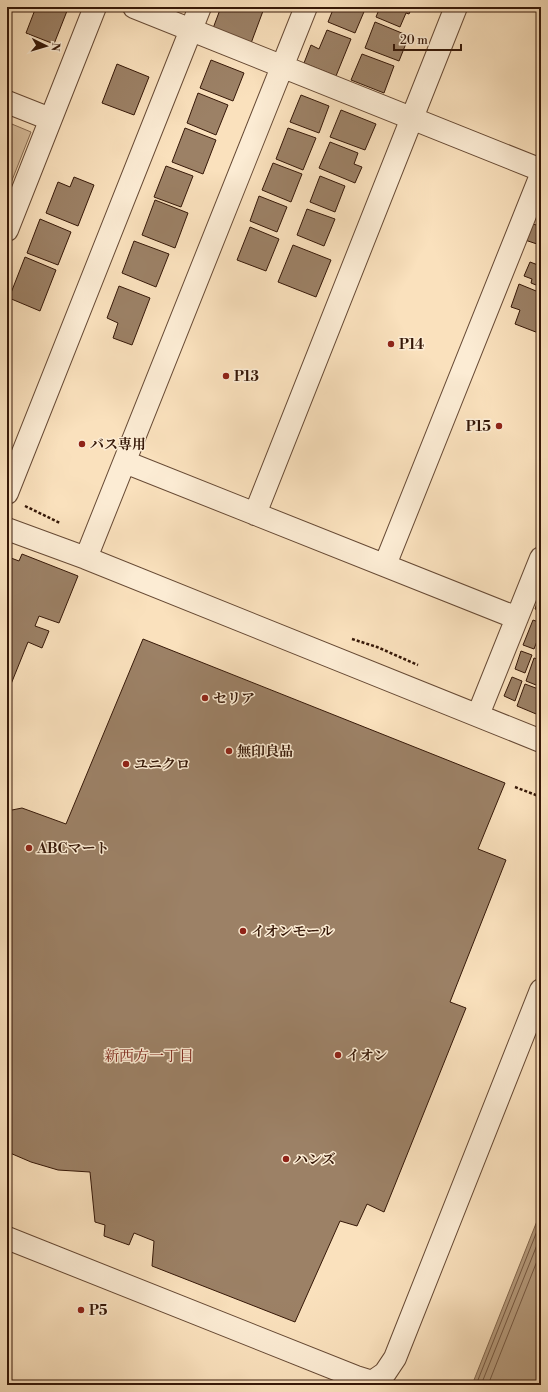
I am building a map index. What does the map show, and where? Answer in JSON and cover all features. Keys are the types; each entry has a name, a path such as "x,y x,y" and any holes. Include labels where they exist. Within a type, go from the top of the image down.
{"street":[{"path":"7,230 95,7"},
{"path":"134,7 541,170"},
{"path":"12,498 200,7"},
{"path":"86,558 306,7"},
{"path":"254,514 456,7"},
{"path":"7,102 50,119"},
{"path":"385,565 541,175"},
{"path":"125,462 517,618"},
{"path":"7,529 86,558 541,741"},
{"path":"478,715 541,558"},
{"path":"7,1238 348,1374 372,1382 384,1373 395,1358 541,990"}],"path":[{"path":"12,498 66,526"},
{"path":"514,787 541,798"}],"shaded area":[{"path":"7,122 31,132 7,193"}],"water":[{"path":"541,1211 541,1385 472,1385"}],"building":[{"path":"36,7 57,7 67,11 54,44 26,33"},
{"path":"221,7 253,7 263,11 250,46 212,31"},
{"path":"334,7 366,7 355,33 328,22"},
{"path":"380,7 412,7 409,14 406,13 400,27 376,17"},
{"path":"375,22 409,36 399,61 365,48"},
{"path":"327,30 351,39 336,76 304,63 311,45 319,49"},
{"path":"362,54 394,66 384,93 351,80"},
{"path":"211,60 244,73 233,101 200,88"},
{"path":"117,64 149,77 134,115 102,103"},
{"path":"198,93 228,105 216,135 187,123"},
{"path":"301,95 329,106 319,133 290,122"},
{"path":"341,110 376,124 365,150 330,137"},
{"path":"185,128 216,140 203,174 172,162"},
{"path":"288,128 316,138 303,170 276,159"},
{"path":"330,142 358,153 354,164 362,167 355,183 319,168"},
{"path":"273,163 302,174 291,202 262,190"},
{"path":"166,166 193,176 181,207 154,197"},
{"path":"320,176 345,186 335,212 310,202"},
{"path":"74,177 94,185 78,226 46,213 58,182 70,187"},
{"path":"259,196 287,207 277,232 250,221"},
{"path":"155,200 188,213 175,248 142,235"},
{"path":"307,209 335,219 324,246 297,235"},
{"path":"40,219 71,232 58,265 27,253"},
{"path":"531,223 541,227 540,245 525,240"},
{"path":"250,227 279,239 266,271 237,260"},
{"path":"134,241 169,254 156,287 122,273"},
{"path":"293,245 331,260 316,297 278,282"},
{"path":"25,257 56,270 40,311 9,298"},
{"path":"541,259 541,287 531,283 532,279 524,276 530,262 538,265"},
{"path":"519,284 541,293 541,334 515,324 520,310 511,307"},
{"path":"119,286 150,298 132,345 113,338 118,323 107,318"},
{"path":"22,554 78,576 59,623 39,616 35,626 49,631 42,648 28,642 7,694 7,568 11,558 19,561"},
{"path":"541,592 541,611 535,609"},
{"path":"533,620 541,623 541,631 534,649 523,645"},
{"name":"イオンモール","path":"143,639 505,783 478,849 506,860 450,1002 466,1008 384,1212 367,1204 357,1226 340,1221 295,1322 152,1266 154,1241 134,1233 129,1245 104,1236 105,1225 95,1222 90,1172 58,1170 31,1162 10,1153 7,1160 7,811 22,808 66,824"},
{"path":"541,645 541,655 538,654"},
{"path":"521,651 532,655 525,673 515,669"},
{"path":"534,658 541,660 541,687 526,681"},
{"path":"512,677 522,681 515,701 504,696"},
{"path":"525,684 541,690 541,716 517,706"}],"place":[{"name":"P14","path":"391,344"},
{"name":"P13","path":"226,376"},
{"name":"P15","path":"499,426"},
{"name":"バス専用","path":"82,444"},
{"name":"セリア","path":"205,698"},
{"name":"無印良品","path":"229,751"},
{"name":"ユニクロ","path":"126,764"},
{"name":"ABCマート","path":"29,848"},
{"name":"イオンモール","path":"243,931"},
{"name":"イオン","path":"338,1055"},
{"name":"ハンズ","path":"286,1159"},
{"name":"P5","path":"81,1310"}],"district":[{"name":"新西方一丁目","path":"149,1056"}]}
